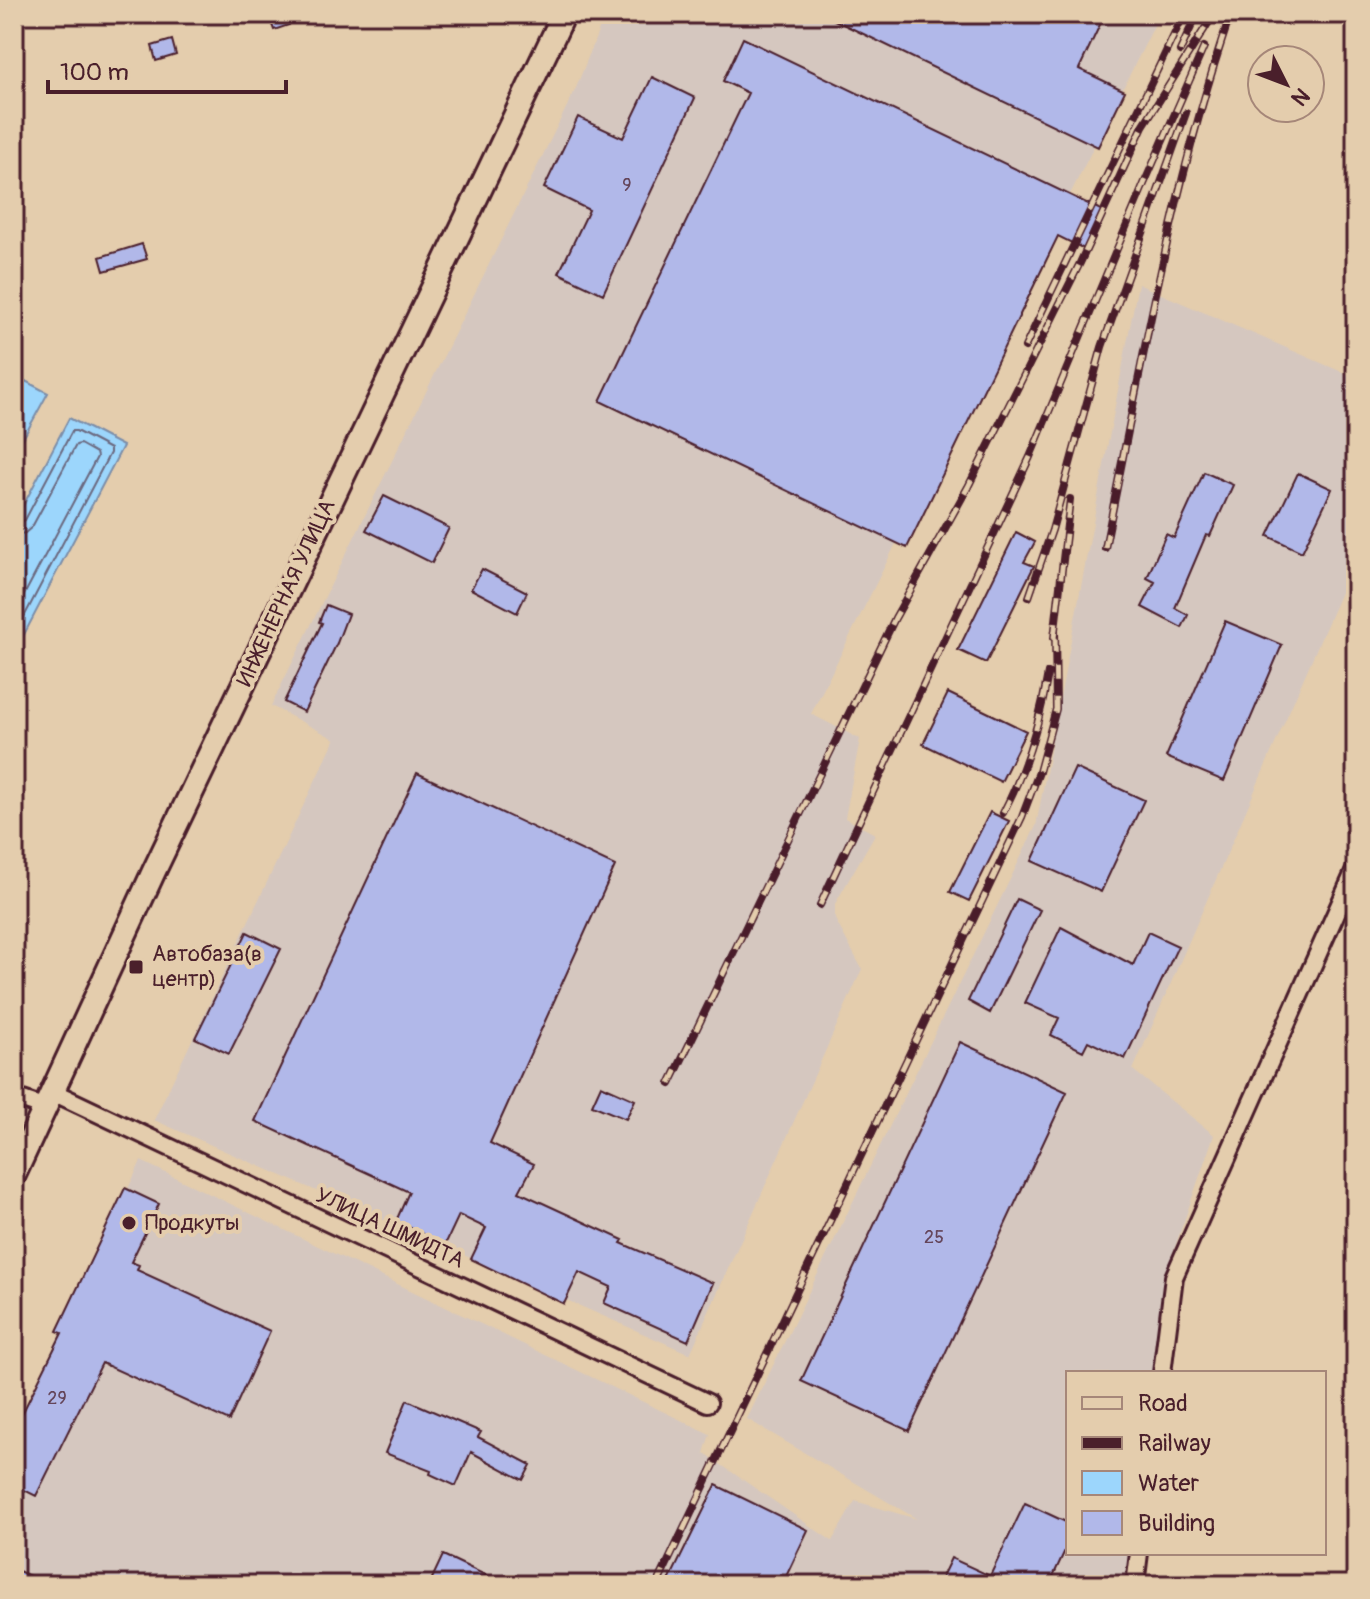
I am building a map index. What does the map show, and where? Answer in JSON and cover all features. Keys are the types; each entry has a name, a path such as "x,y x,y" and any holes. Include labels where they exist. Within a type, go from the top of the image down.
{"street":[{"name":"ИНЖЕНЕРНАЯ УЛИЦА","path":"14,1175 181,814 564,14"},
{"path":"1162,1371 1174,1277 1356,868"},
{"name":"УЛИЦА ШМИДТА","path":"14,1097 49,1100 708,1403"},
{"path":"1135,1585 1139,1555"}],"shaded area":[{"path":"605,14 1160,14 811,714 860,739 845,818 875,834 835,904 835,919 862,969 690,1354 154,1120 335,739 271,706 576,88"},
{"path":"1138,284 1356,378 1356,558 1133,1070 1214,1135 1167,1270 1153,1371 1066,1371 1066,1555 1129,1555 1125,1585 14,1585 14,1432 141,1161 710,1434 704,1453 832,1541 855,1501 917,1519 747,1419 1036,826"}],"water":[{"path":"14,375 48,393 14,455"},
{"path":"69,418 123,446 18,646 14,644 14,523"}],"building":[{"path":"268,14 285,14 289,25 274,30"},
{"path":"822,14 1105,14 1079,69 1125,91 1098,147"},
{"path":"743,38 1103,211 1084,249 1058,236 907,548 600,401 748,93 723,81"},
{"path":"172,40 176,55 156,61 152,46"},
{"path":"652,77 695,98 603,294 559,273 589,210 544,188 578,117 623,138"},
{"path":"142,244 147,259 104,271 100,257"},
{"path":"1204,472 1233,485 1210,536 1206,535 1175,608 1188,615 1182,628 1142,607 1155,582 1147,578 1166,534 1174,538"},
{"path":"1298,473 1332,489 1302,552 1268,536"},
{"path":"384,496 449,528 432,563 366,530"},
{"path":"1016,532 1035,542 1024,562 1034,566 986,663 958,650"},
{"path":"482,569 527,592 517,613 471,589"},
{"path":"326,605 348,614 304,712 284,702 322,623 319,622"},
{"path":"1225,621 1282,645 1224,781 1166,757"},
{"path":"948,693 1026,731 1001,782 923,744"},
{"path":"1075,768 1144,800 1101,892 1032,861"},
{"path":"417,773 615,866 490,1143 534,1164 519,1192 623,1240 621,1243 713,1283 688,1341 604,1303 611,1287 579,1272 564,1304 471,1259 486,1228 459,1215 445,1245 396,1221 409,1192 255,1121"},
{"path":"990,812 1009,821 969,901 950,892"},
{"path":"1017,899 1040,910 990,1013 968,1001"},
{"path":"1061,927 1133,965 1148,932 1178,946 1125,1059 1088,1041 1083,1051 1051,1035 1059,1018 1025,1003"},
{"path":"247,932 281,949 229,1054 195,1038"},
{"path":"960,1042 1067,1092 909,1431 801,1381"},
{"path":"601,1085 635,1100 626,1119 592,1105"},
{"path":"125,1188 159,1204 131,1262 139,1265 137,1270 270,1331 229,1421 102,1363 36,1496 14,1485 14,1430 62,1333 57,1331"},
{"path":"407,1400 481,1432 478,1437 531,1465 523,1480 471,1452 456,1486 430,1474 431,1471 385,1453"},
{"path":"716,1485 808,1530 782,1585 667,1585"},
{"path":"1025,1503 1066,1522 1066,1548 1049,1585 938,1585 951,1558 990,1576"},
{"path":"443,1555 506,1585 429,1585"},
{"path":"14,1569 50,1585 14,1585"}],"railway":[{"path":"1025,347 1184,14"},
{"path":"1180,51 1197,14"},
{"path":"670,1084 895,618 968,487 1080,263 1143,126 1214,14"},
{"path":"1105,548 1174,213 1209,81 1230,16"},
{"path":"820,905 1030,457 1204,47"},
{"path":"1029,597 1052,530 1102,347 1186,113"},
{"path":"1054,638 1070,499"},
{"path":"657,1585 1022,817 1039,772 1056,709 1055,629"},
{"path":"1003,813 1031,745 1048,673"}],"place":[{"name":"Автобаза(в центр)","path":"136,967"},
{"name":"Продкуты","path":"129,1223"}]}
